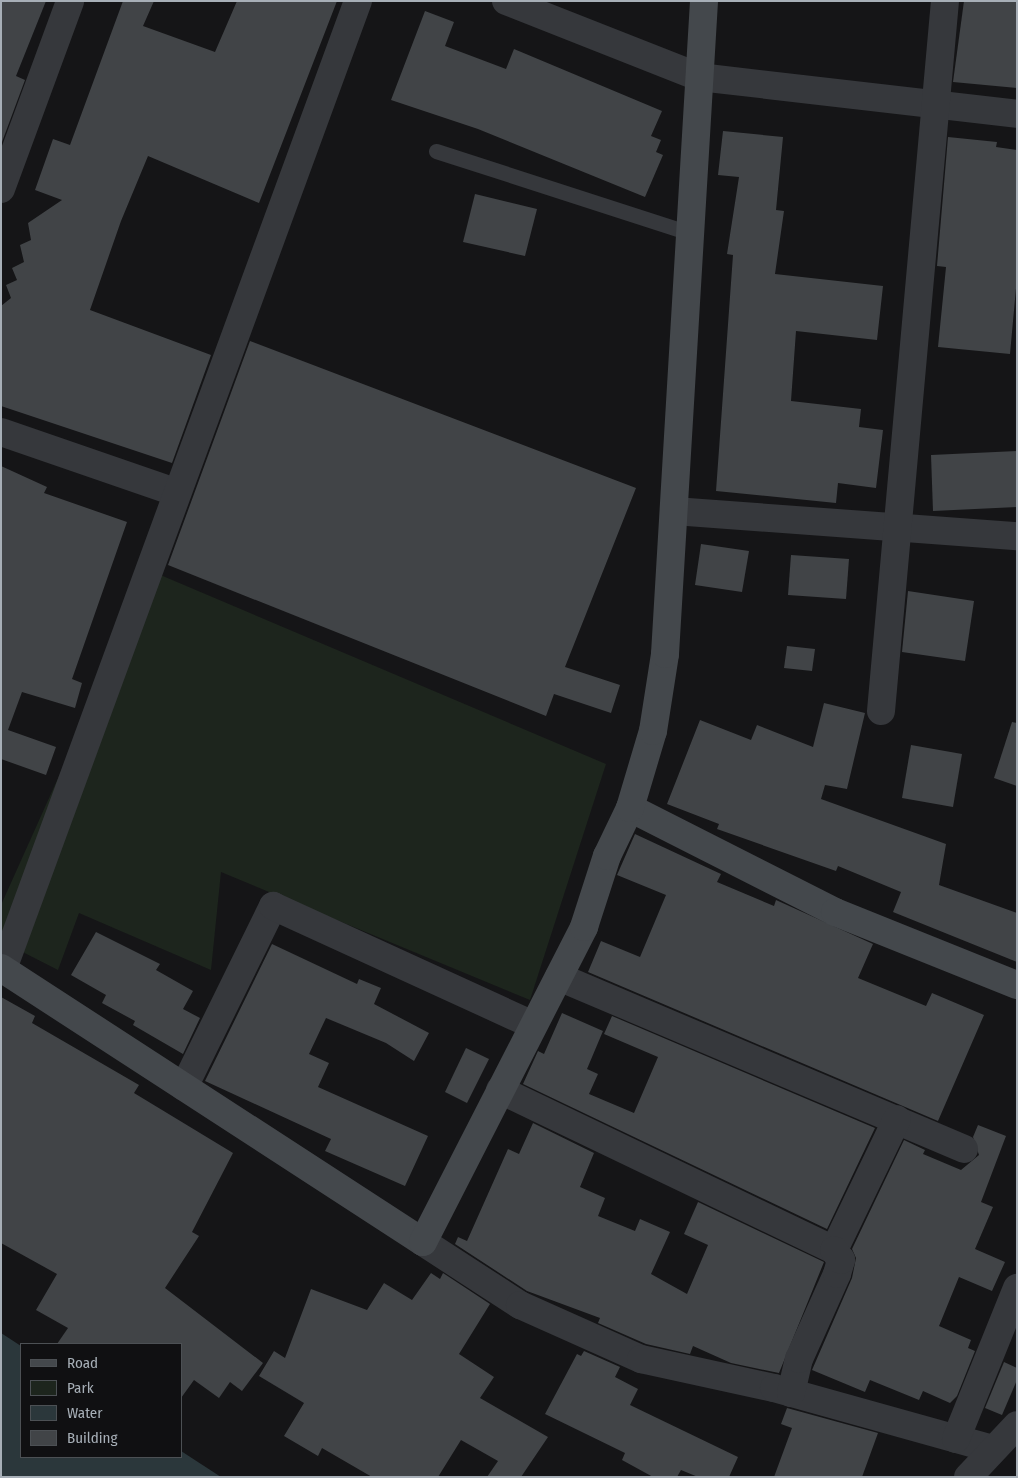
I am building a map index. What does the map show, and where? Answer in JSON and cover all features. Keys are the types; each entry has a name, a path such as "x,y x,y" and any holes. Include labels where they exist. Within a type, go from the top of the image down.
{"street":[{"path":"1,189 70,1"},
{"path":"358,1 175,492 2,968 520,1305 640,1360 792,1393 993,1449"},
{"path":"506,1 699,77 1017,114"},
{"path":"423,1242 559,977 630,808 653,731 666,654 704,1"},
{"path":"882,712 895,527 936,104 944,1"},
{"path":"1,432 175,492"},
{"path":"674,511 1017,536"},
{"path":"630,808 835,912 1017,986"},
{"path":"184,1087 273,906 533,1025"},
{"path":"559,977 964,1149"},
{"path":"500,1090 834,1250 841,1260 837,1274 799,1359 792,1393"},
{"path":"834,1250 897,1119"},
{"path":"956,1439 1017,1288"},
{"path":"968,1477 1017,1425"}],"lane":[{"path":"436,151 690,233"}],"green space":[{"path":"151,571 606,764 530,1000 221,872 211,970 79,913 58,970 1,941 1,905"}],"water":[{"path":"1,1333 20,1345 20,1458 182,1458 182,1452 221,1477 1,1477"}],"building":[{"path":"1,1 46,1 16,76 25,80 2,142"},
{"path":"123,1 154,1 143,26 215,52 237,1 337,1 259,203 148,156 121,221 90,310 211,355 172,463 1,406 1,306 11,298 6,285 17,280 12,268 24,262 20,245 31,240 28,223 62,200 35,190 53,139 70,145"},
{"path":"964,1 1017,1 1017,88 953,82"},
{"path":"425,11 454,22 445,46 506,69 514,49 662,111 651,136 661,140 656,152 663,155 645,197 478,129 391,100"},
{"path":"723,131 783,137 776,210 784,211 775,274 883,286 877,340 796,331 791,401 861,409 859,427 883,430 876,488 838,483 836,503 716,491 733,255 727,254 739,177 718,175"},
{"path":"948,137 997,142 996,147 1017,150 1017,277 1010,354 938,347 946,267 937,266"},
{"path":"475,194 537,209 525,256 463,242"},
{"path":"250,341 636,488 565,667 620,685 611,713 554,694 546,716 168,565"},
{"path":"1017,451 1017,507 933,511 931,455"},
{"path":"1,466 47,487 44,493 127,522 72,679 82,683 75,708 22,692 8,730 56,747 46,775 1,759"},
{"path":"701,544 749,551 742,592 695,585"},
{"path":"791,555 849,559 846,599 788,595"},
{"path":"908,591 974,601 965,661 902,652"},
{"path":"787,646 815,649 812,671 784,668"},
{"path":"824,703 865,713 847,789 825,785 821,799 946,844 939,885 1017,913 1017,962 893,912 901,892 838,866 836,871 717,829 719,824 667,804 700,720 751,740 757,725 813,747"},
{"path":"1012,722 1017,723 1017,786 994,778"},
{"path":"911,745 962,754 953,807 902,798"},
{"path":"635,834 721,874 717,882 774,906 776,900 873,944 858,978 926,1006 932,993 984,1015 938,1121 588,972 601,941 640,957 666,895 617,875"},
{"path":"96,932 160,964 156,970 193,991 183,1009 200,1018 183,1054 133,1025 135,1021 102,1003 106,995 71,975"},
{"path":"272,944 357,984 359,979 381,988 374,1004 429,1033 414,1061 386,1043 326,1018 309,1054 329,1063 318,1087 428,1136 405,1186 325,1151 331,1139 205,1081"},
{"path":"1,997 35,1016 32,1023 139,1085 134,1093 233,1153 192,1232 199,1236 165,1288 263,1363 242,1391 230,1382 219,1398 194,1380 182,1397 182,1343 58,1343 68,1328 36,1310 57,1274 1,1243"},
{"path":"562,1013 603,1031 587,1069 598,1074 589,1094 634,1113 658,1057 604,1034 612,1016 875,1128 827,1229 523,1084 538,1051 544,1054"},
{"path":"466,1048 489,1059 467,1103 445,1092"},
{"path":"533,1123 594,1153 580,1187 605,1198 598,1216 635,1231 640,1219 670,1232 651,1274 687,1294 708,1245 684,1234 698,1202 824,1262 779,1373 731,1363 693,1346 690,1354 646,1344 598,1323 600,1318 527,1291 455,1244 458,1237 467,1241 508,1149 519,1154"},
{"path":"978,1125 1006,1136 981,1202 993,1207 975,1249 1005,1262 992,1291 959,1277 939,1326 971,1340 968,1348 975,1351 957,1396 950,1403 923,1391 919,1400 870,1380 865,1392 812,1370 852,1278 856,1258 852,1249 904,1140 925,1150 923,1154 961,1170 979,1155 973,1137"},
{"path":"431,1273 440,1279 443,1273 490,1304 459,1354 494,1377 480,1398 548,1437 521,1477 487,1477 498,1461 461,1440 438,1477 372,1477 322,1448 318,1456 284,1436 304,1403 259,1376 274,1351 285,1358 311,1289 367,1310 384,1283 412,1300"},
{"path":"584,1351 620,1367 615,1377 638,1389 630,1405 738,1457 729,1477 698,1477 681,1470 677,1477 653,1477 622,1460 625,1453 545,1414 577,1354 581,1356"},
{"path":"1004,1362 1017,1368 1017,1380 1002,1415 985,1408"},
{"path":"787,1408 878,1433 862,1477 774,1477 792,1428 781,1424"}]}
